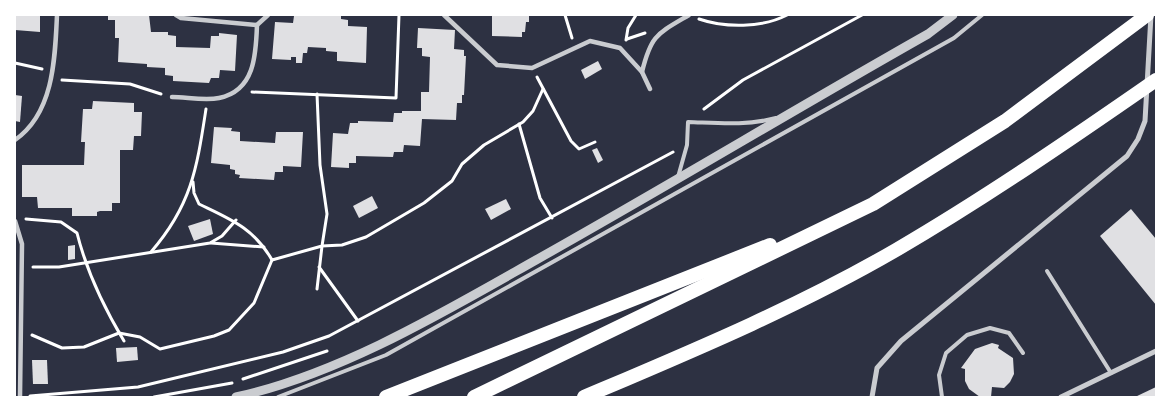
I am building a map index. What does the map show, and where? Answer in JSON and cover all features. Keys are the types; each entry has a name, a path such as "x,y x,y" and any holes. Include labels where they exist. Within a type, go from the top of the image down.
{"highway":[{"path":"474,397 873,204 1006,121 1147,15"},
{"path":"584,397 758,323 895,250 1054,150 1156,80"},
{"path":"386,397 873,204"}],"street":[{"path":"15,140 28,131 41,110 53,71 57,15"},
{"path":"176,15 181,18 258,25"},
{"path":"172,97 219,99 238,91 249,76 256,58 258,25 268,15"},
{"path":"444,15 497,65 532,68 590,42 620,48 642,72 650,89"},
{"path":"642,72 647,50 655,36 689,15"},
{"path":"236,397 257,392 354,356 475,294 676,181 928,34 953,15"},
{"path":"872,397 877,368 885,356 930,317 1115,168 1127,156 1138,139 1145,121 1151,15"},
{"path":"15,221 22,244 20,396"},
{"path":"1060,397 1156,352"}],"lane":[{"path":"278,397 386,355 954,38 982,15"},
{"path":"676,181 687,145 688,122 731,125 757,123 789,114"},
{"path":"1047,271 1111,373"},
{"path":"942,397 939,375 946,353 966,335 990,328 1009,333 1023,353"}],"path":[{"path":"238,91 396,98 399,15"},
{"path":"565,15 575,48"},
{"path":"625,55 628,28 636,15"},
{"path":"689,15 710,23 757,25 787,15"},
{"path":"704,109 743,80 862,15"},
{"path":"626,38 651,32 655,36"},
{"path":"15,64 53,71"},
{"path":"532,68 571,141 580,149 595,142"},
{"path":"51,80 130,84 172,97"},
{"path":"272,260 322,246 342,245 366,237 424,203 452,181 462,164 484,146 519,124 533,111 543,89"},
{"path":"317,289 327,214 320,165 318,94"},
{"path":"150,253 162,239 184,203 193,182 208,98"},
{"path":"519,124 540,198 552,218"},
{"path":"20,396 43,397 138,387 283,352 329,336 687,145"},
{"path":"193,182 194,193 199,204 236,220 265,247 272,260"},
{"path":"24,218 61,222 77,233 84,262 100,301 124,341"},
{"path":"210,243 222,236 236,220"},
{"path":"22,267 59,267 210,243 265,247"},
{"path":"21,330 62,348 84,347 119,334 140,337 160,349 214,336 229,330 254,303 272,260"},
{"path":"319,267 358,321"},
{"path":"154,397 218,387 336,348"}],"building":[{"path":"15,15 40,15 40,32 15,30"},
{"path":"108,15 149,15 151,32 168,32 168,35 176,36 176,47 210,48 211,36 219,36 219,33 237,35 235,71 220,70 219,78 211,78 209,83 173,81 173,76 165,75 165,68 147,67 147,64 118,62 119,38 115,38 115,20 108,20"},
{"path":"341,15 341,19 348,20 348,26 367,27 366,63 337,61 337,52 326,51 326,48 308,47 307,53 303,53 302,63 296,63 296,57 291,57 291,60 272,59 275,22 293,23 294,16"},
{"path":"492,15 529,15 529,22 526,22 525,32 522,32 522,37 492,36"},
{"path":"418,28 455,30 454,49 464,50 464,56 466,56 464,95 462,95 462,103 457,103 456,120 422,119 420,146 404,145 403,152 394,152 393,157 356,156 356,163 349,163 349,168 331,167 333,133 348,134 350,123 358,123 358,121 393,122 394,113 421,111 421,92 429,92 430,57 422,56 422,48 417,48"},
{"path":"598,61 602,69 585,79 581,70"},
{"path":"15,95 22,96 20,122 15,121"},
{"path":"93,101 134,103 134,112 142,112 141,136 134,136 133,150 120,150 120,203 112,203 112,211 97,212 97,216 72,216 72,208 38,208 37,197 22,197 22,165 84,165 85,142 81,142 83,109 92,109"},
{"path":"214,127 232,128 231,131 240,132 240,141 275,143 276,132 303,132 301,167 283,166 283,172 275,172 274,180 239,178 240,175 235,174 235,170 230,169 230,165 211,163"},
{"path":"597,148 603,160 598,163 592,150"},
{"path":"372,196 378,208 359,218 353,206"},
{"path":"506,199 511,209 491,220 485,209"},
{"path":"1131,209 1156,239 1156,305 1100,236"},
{"path":"210,219 213,234 194,241 188,226"},
{"path":"75,245 75,259 68,260 68,246"},
{"path":"992,343 999,345 998,348 1013,358 1014,374 1004,388 992,387 991,397 980,397 969,389 965,381 965,369 961,368 975,349"},
{"path":"137,347 138,360 117,362 116,348"},
{"path":"32,360 47,360 48,384 33,384"},
{"path":"1156,387 1156,397 1135,397"}]}
